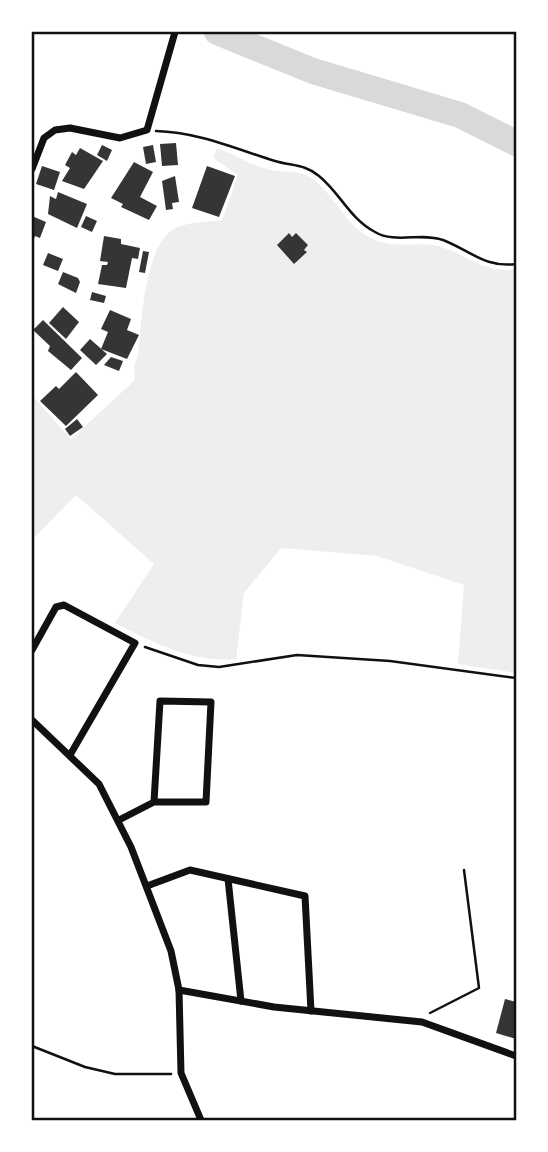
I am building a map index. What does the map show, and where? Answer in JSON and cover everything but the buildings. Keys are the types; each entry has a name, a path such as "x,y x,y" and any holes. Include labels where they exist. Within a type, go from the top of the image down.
{"street":[{"path":"32,169 44,138 55,130 70,128 120,138 147,130 175,32"},
{"path":"32,138 44,138"},
{"path":"32,650 56,607 64,605 135,643 70,755"},
{"path":"119,820 154,802 206,802 211,702 160,701 154,802"},
{"path":"32,720 99,784 119,820 147,886 171,951 179,990 181,1073 201,1121"},
{"path":"147,886 190,870 305,895 311,1011"},
{"path":"228,879 241,1002"},
{"path":"179,990 241,1002 414,1021 450,1030 516,1056"}],"path":[{"path":"147,130 204,138 279,162 303,166 319,175 350,213 376,234 403,239 439,239 491,265 516,264"},
{"path":"135,643 198,666 219,667 297,655 390,661 516,678"},
{"path":"414,1021 479,988 464,870"},
{"path":"32,1046 85,1067 115,1074 181,1073"}],"shaded area":[{"path":"217,148 262,168 308,176 321,186 355,227 373,239 390,244 433,245 486,267 516,269 516,673 458,664 464,585 377,556 281,548 244,593 236,659 220,659 174,650 115,623 154,564 76,495 32,540 32,395 71,439 135,380 134,366 138,355 143,304 158,247 167,234 178,227 222,220 238,175 213,158"}],"waterway":[{"path":"217,32 313,71 460,115 516,143"}]}
